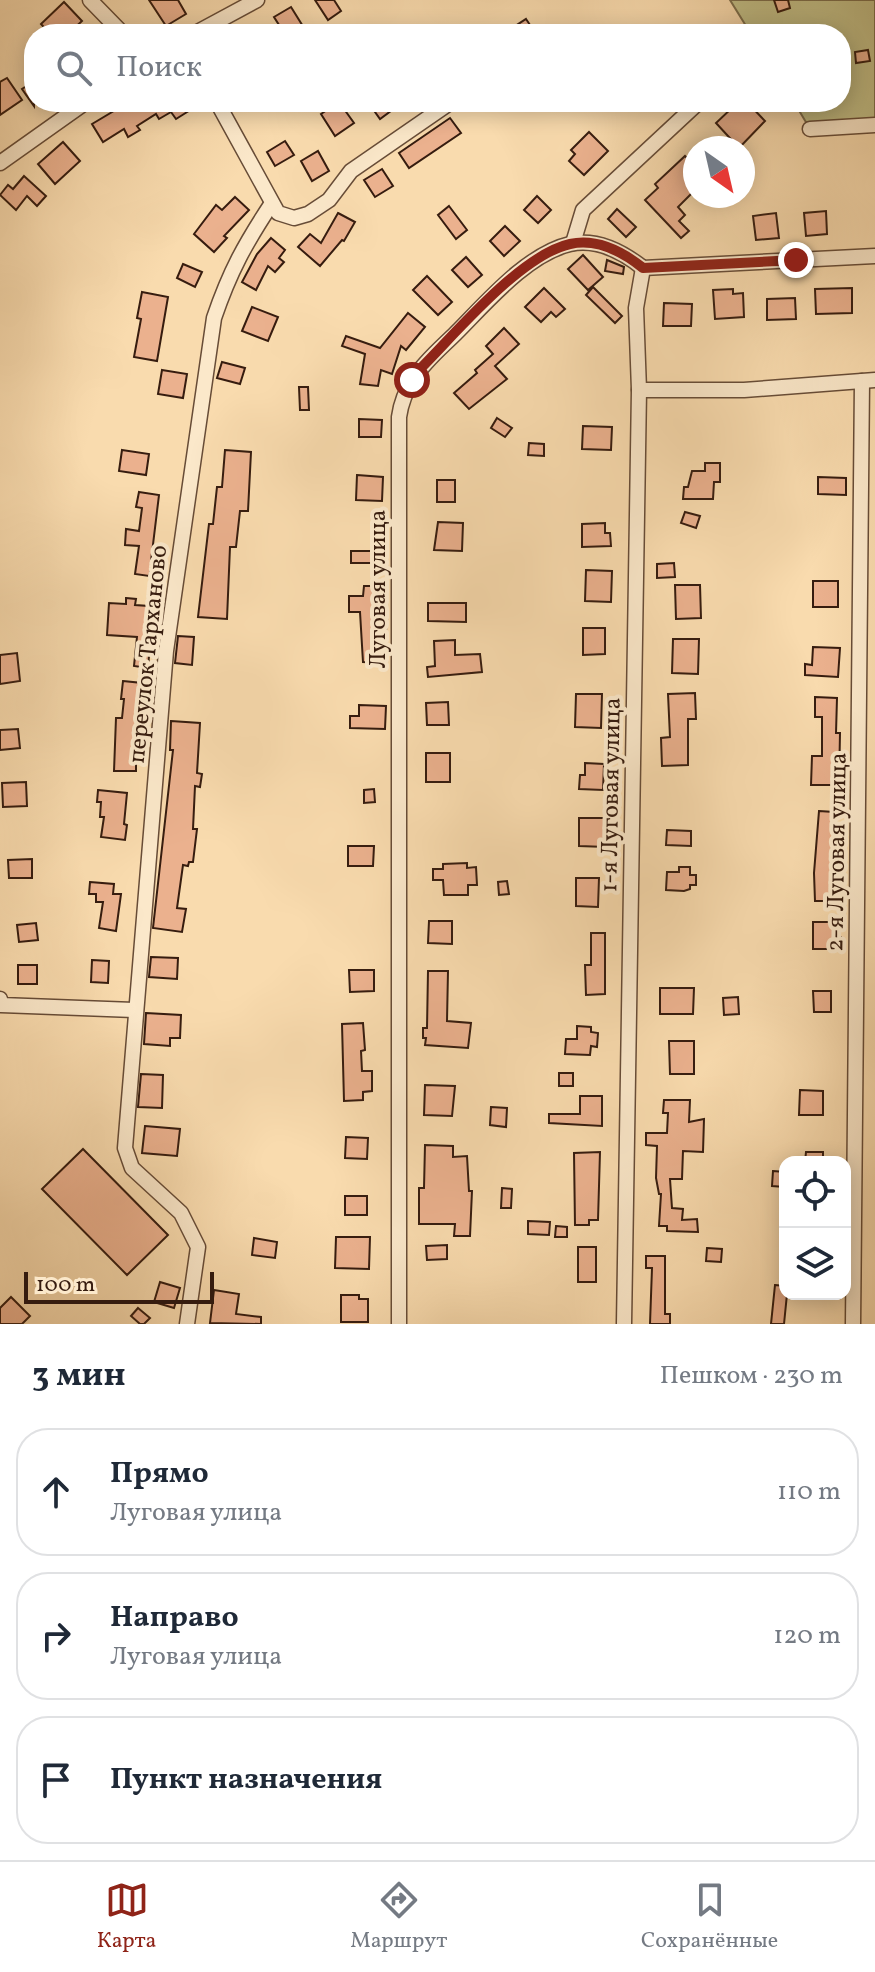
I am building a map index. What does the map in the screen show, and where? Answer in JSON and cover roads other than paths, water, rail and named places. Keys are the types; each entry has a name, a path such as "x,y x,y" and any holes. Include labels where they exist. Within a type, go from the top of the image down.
{"street":[{"path":"90,0 113,24"},
{"path":"213,24 257,0"},
{"path":"0,163 72,112"},
{"path":"222,112 278,213 294,218 308,214 329,200 351,171 437,112"},
{"path":"688,112 583,210 573,243 596,244 623,252 643,268 875,256"},
{"path":"810,129 875,125"},
{"name":"переулок Тарханово","path":"187,1324 198,1247 181,1213 132,1168 125,1148 134,1010 166,651 214,318 228,276 272,203"},
{"name":"Луговая улица","path":"399,1324 401,404 412,380 520,272 552,250 573,243"},
{"name":"1-я Луговая улица","path":"624,1324 639,390 636,308 643,268"},
{"path":"639,390 744,390 869,380"},
{"name":"2-я Луговая улица","path":"853,1324 869,380"},
{"path":"0,999 1,1005 134,1010"}]}
